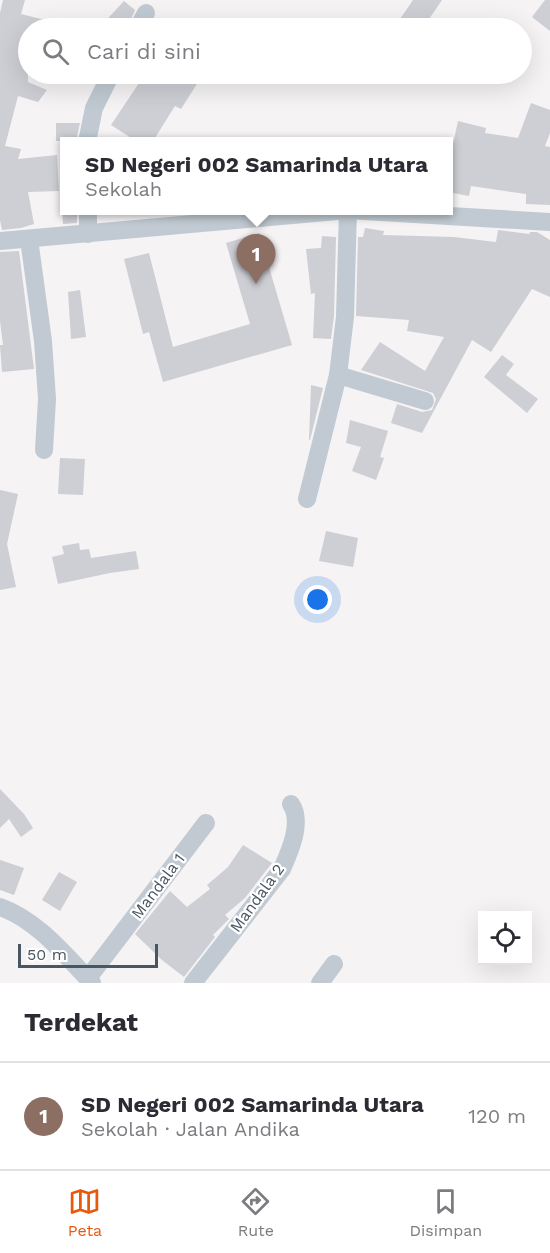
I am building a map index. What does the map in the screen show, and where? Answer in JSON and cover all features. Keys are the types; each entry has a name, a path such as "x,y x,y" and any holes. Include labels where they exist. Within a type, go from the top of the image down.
{"street":[{"path":"88,137 94,108 106,84"},
{"path":"88,215 88,234"},
{"path":"0,241 294,215"},
{"path":"307,499 338,375 345,317 348,215"},
{"path":"432,215 550,222"},
{"path":"29,239 43,341 47,399 44,450"},
{"path":"338,375 425,401"},
{"name":"Mandala 2","path":"193,983 282,869 294,833 294,810 291,804"},
{"name":"Mandala 1","path":"90,981 206,822"},
{"path":"0,907 20,915 35,926 90,981"},
{"path":"320,983 334,964"}],"building":[{"path":"3,0 25,0 21,14 37,18 18,18 18,84 33,84 47,90 38,102 18,96 5,146 21,149 18,159 57,155 59,191 28,192 34,224 2,230 0,220 0,13"},
{"path":"413,0 442,0 430,18 401,18"},
{"path":"545,0 550,0 550,31 532,17"},
{"path":"124,1 135,10 131,18 108,18"},
{"path":"138,84 197,84 181,109 175,106 156,137 130,137 111,125"},
{"path":"531,103 550,110 550,133 545,146 550,147 550,205 526,204 526,194 471,186 469,196 453,193 453,144 458,121 486,128 485,133 518,138"},
{"path":"56,123 80,123 77,137 60,137 60,141 56,141"},
{"path":"62,215 77,215 77,223 63,224"},
{"path":"365,228 384,231 383,235 454,237 496,242 498,230 529,234 537,232 550,240 550,297 532,289 491,352 472,340 422,433 391,423 397,404 422,412 432,410 436,399 433,393 361,370 380,342 425,371 444,337 407,331 409,320 356,316 358,237 363,237"},
{"path":"259,233 292,345 163,382 149,332 143,334 124,259 149,253 173,347 250,324 226,243"},
{"path":"322,236 336,237 334,316 331,339 313,338 315,293 311,294 306,249 321,248"},
{"path":"19,251 34,369 2,372 0,252"},
{"path":"80,290 86,337 71,339 68,292"},
{"path":"502,355 514,364 506,375 538,399 527,413 484,377"},
{"path":"311,385 323,388 309,440"},
{"path":"350,420 388,431 380,457 384,458 376,480 352,471 361,447 346,443"},
{"path":"60,458 85,459 83,495 58,494"},
{"path":"0,490 18,494 7,544 16,587 0,590"},
{"path":"326,531 358,538 353,567 319,561"},
{"path":"79,543 80,550 89,549 91,558 136,551 139,569 58,584 52,557 64,554 62,546"},
{"path":"0,789 24,814 33,828 21,837 9,819 0,828"},
{"path":"243,845 272,863 245,898 225,915 229,919 213,935 215,937 184,977 135,934 170,891 187,907 210,889 207,885 228,867"},
{"path":"0,860 24,868 14,895 0,890"},
{"path":"59,872 77,882 60,911 42,900"}],"place":[{"name":"SD Negeri 002 Samarinda Utara","path":"256,284"}]}
